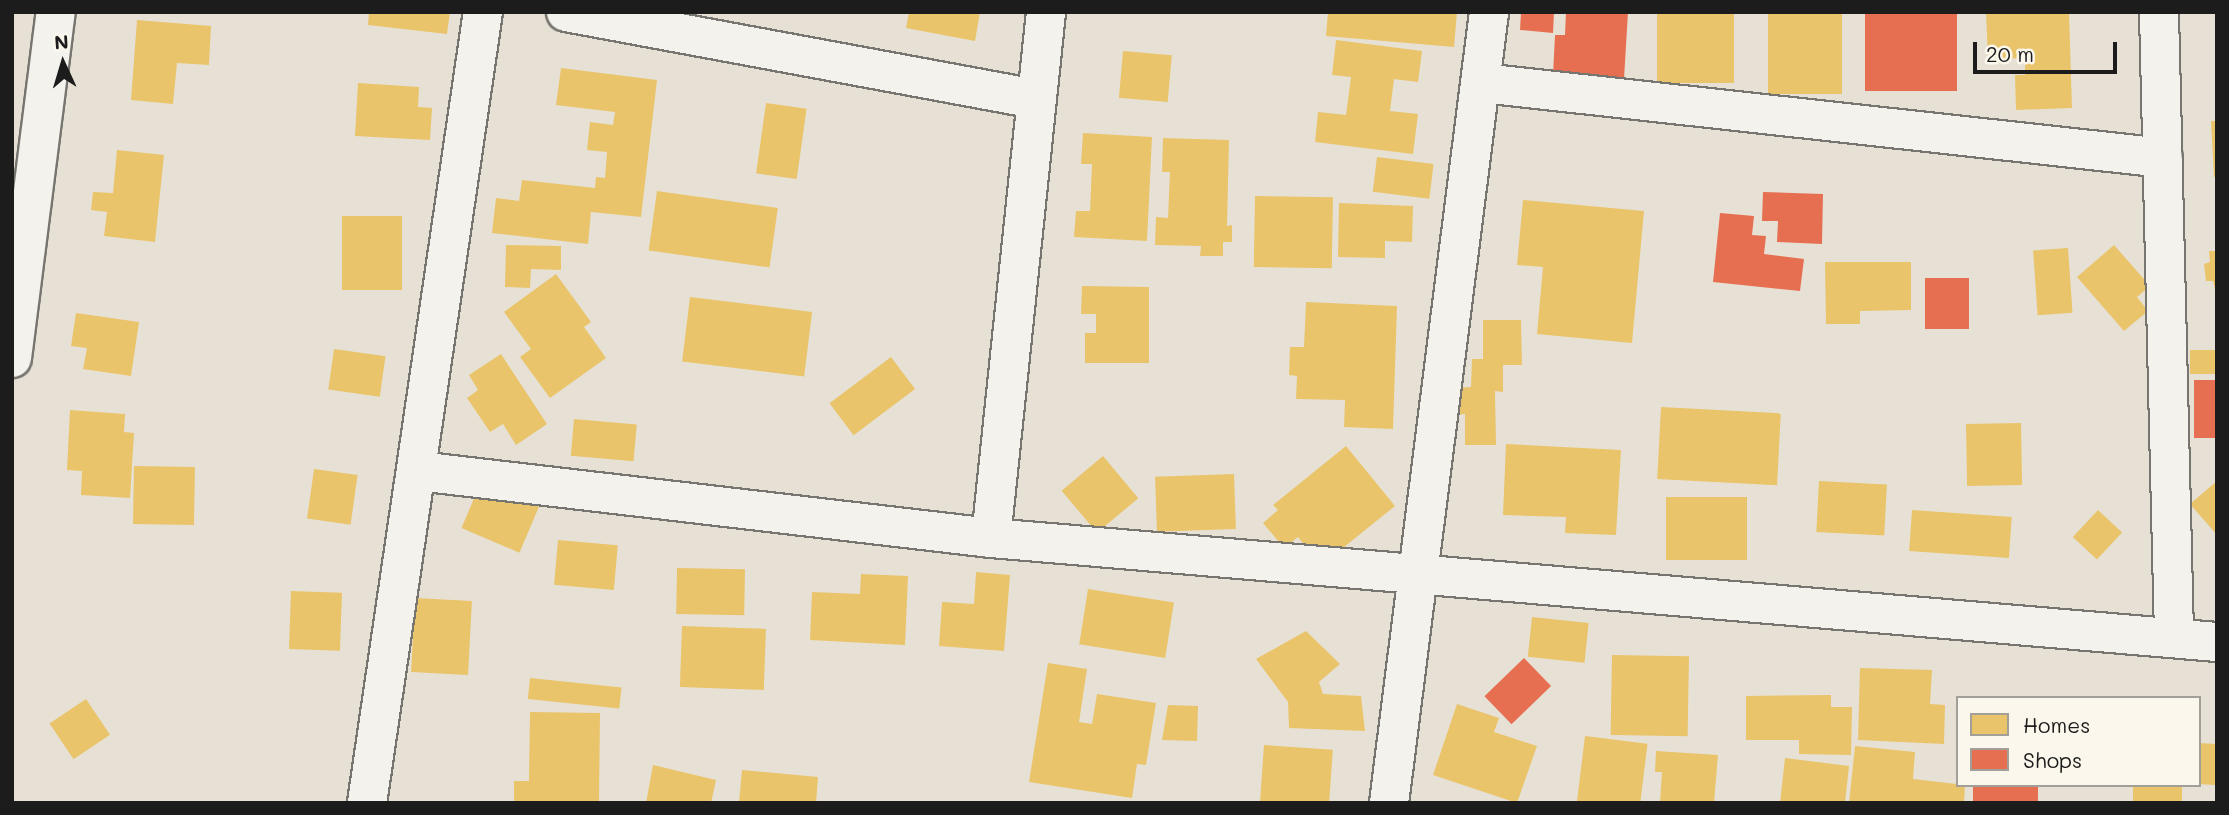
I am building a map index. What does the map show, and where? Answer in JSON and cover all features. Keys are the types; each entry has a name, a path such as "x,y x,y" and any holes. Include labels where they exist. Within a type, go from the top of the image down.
{"street":[{"path":"12,358 56,12"},
{"path":"367,803 418,471 483,12"},
{"path":"566,12 1037,99"},
{"path":"991,538 1046,12"},
{"path":"1389,803 1416,571 1482,83 1489,12"},
{"path":"2159,12 2174,636"},
{"path":"1482,83 2163,158"},
{"path":"418,471 991,538 1416,571 2174,636 2217,642"}],"building: Homes":[{"path":"369,12 450,12 447,34 368,25"},
{"path":"909,12 980,12 975,41 906,28"},
{"path":"1328,12 1457,12 1454,47 1326,36"},
{"path":"1657,12 1734,12 1734,83 1657,83"},
{"path":"1768,12 1842,12 1842,94 1768,94"},
{"path":"1986,12 2069,12 2072,108 2016,110 2015,75 2025,75 2025,58 1988,59"},
{"path":"137,20 211,26 209,65 177,63 173,104 131,100"},
{"path":"1336,40 1422,51 1418,82 1394,79 1390,111 1418,114 1413,154 1315,142 1318,112 1346,115 1351,77 1332,75"},
{"path":"1123,51 1172,55 1168,102 1119,98"},
{"path":"561,68 657,80 641,217 591,212 588,244 492,233 496,198 519,201 522,180 595,188 596,177 605,178 607,152 587,150 590,122 613,125 615,112 556,105"},
{"path":"358,83 419,87 418,107 432,108 430,140 355,136"},
{"path":"766,103 807,109 797,179 756,173"},
{"path":"2211,121 2217,121 2217,176 2214,177"},
{"path":"1083,133 1152,137 1147,241 1074,237 1076,211 1090,211 1092,164 1081,164"},
{"path":"1163,138 1229,140 1227,226 1232,225 1232,242 1223,242 1223,256 1200,256 1201,246 1155,245 1156,217 1168,218 1170,172 1162,172"},
{"path":"117,150 164,155 155,242 104,236 107,212 91,210 93,192 113,193"},
{"path":"1377,157 1434,164 1429,199 1373,192"},
{"path":"657,191 778,208 769,267 649,250"},
{"path":"1255,196 1333,197 1332,268 1254,267"},
{"path":"1523,200 1644,211 1632,343 1537,334 1543,267 1517,265"},
{"path":"1339,203 1413,206 1412,242 1385,241 1385,258 1338,257"},
{"path":"342,216 402,216 402,290 342,290"},
{"path":"506,245 561,246 561,270 531,269 530,288 505,287"},
{"path":"2114,245 2150,286 2137,297 2148,311 2124,331 2077,277"},
{"path":"2068,248 2073,313 2038,315 2033,250"},
{"path":"2209,251 2217,251 2217,297 2213,281 2206,281 2204,264 2210,262"},
{"path":"1825,262 1911,262 1911,310 1860,311 1860,324 1826,324"},
{"path":"556,274 591,322 584,327 606,358 550,398 520,357 531,349 504,312"},
{"path":"1082,286 1149,287 1149,363 1085,363 1085,333 1096,333 1096,314 1081,314"},
{"path":"690,297 812,312 804,377 682,362"},
{"path":"1306,302 1397,306 1393,429 1344,427 1345,400 1296,399 1297,376 1289,375 1290,347 1304,347"},
{"path":"76,313 139,322 131,376 83,369 87,348 71,346"},
{"path":"1483,320 1521,320 1522,365 1503,365 1503,392 1495,391 1496,445 1465,445 1465,414 1457,415 1457,388 1471,387 1472,359 1483,359"},
{"path":"334,349 385,356 380,397 328,390"},
{"path":"2190,350 2217,350 2217,374 2190,374"},
{"path":"501,354 547,424 516,445 503,424 490,432 467,398 478,390 469,375"},
{"path":"891,357 915,389 854,435 830,403"},
{"path":"1661,407 1781,413 1777,485 1657,479"},
{"path":"70,410 125,414 124,432 134,433 130,498 81,495 82,471 67,470"},
{"path":"574,419 637,424 634,461 571,456"},
{"path":"2021,423 2022,485 1967,486 1966,424"},
{"path":"1506,444 1621,450 1616,535 1565,533 1566,517 1503,515"},
{"path":"1346,446 1395,506 1333,556 1326,547 1314,557 1298,537 1284,548 1263,523 1278,510 1273,505"},
{"path":"1103,456 1138,498 1097,533 1062,491"},
{"path":"134,466 195,467 194,525 133,524"},
{"path":"314,469 358,475 351,525 307,519"},
{"path":"1234,474 1236,529 1157,532 1155,477"},
{"path":"1819,481 1887,485 1884,535 1816,532"},
{"path":"2217,481 2217,535 2190,504"},
{"path":"481,482 539,507 519,553 461,528"},
{"path":"1666,497 1747,497 1747,560 1666,560"},
{"path":"1912,510 2012,517 2009,558 1909,551"},
{"path":"2098,510 2122,533 2097,560 2073,537"},
{"path":"558,540 618,545 614,590 554,585"},
{"path":"677,568 745,569 744,615 676,614"},
{"path":"976,572 1010,575 1004,651 939,646 942,602 974,604"},
{"path":"861,574 908,576 905,645 810,640 812,592 860,594"},
{"path":"1088,589 1174,603 1165,658 1079,644"},
{"path":"291,591 342,593 340,651 289,649"},
{"path":"415,598 472,601 468,675 411,672"},
{"path":"1532,617 1589,623 1585,663 1528,657"},
{"path":"682,626 766,629 764,690 680,687"},
{"path":"1306,631 1340,664 1319,682 1323,694 1361,696 1365,731 1289,728 1288,702 1256,659"},
{"path":"1612,655 1689,656 1688,736 1611,735"},
{"path":"1048,663 1087,669 1079,722 1092,724 1097,694 1156,703 1146,765 1137,764 1132,798 1029,782"},
{"path":"1860,668 1932,670 1930,704 1945,705 1944,744 1858,740"},
{"path":"530,678 621,688 619,709 528,699"},
{"path":"1831,695 1831,707 1852,707 1851,755 1799,754 1799,740 1746,740 1746,696"},
{"path":"86,699 110,735 74,759 50,724"},
{"path":"1457,704 1499,718 1494,732 1537,746 1517,803 1433,775"},
{"path":"1168,705 1198,706 1197,741 1162,740"},
{"path":"530,712 600,713 599,803 514,803 514,781 529,781"},
{"path":"1585,736 1648,744 1640,803 1577,802"},
{"path":"2201,743 2217,744 2215,785 2201,784"},
{"path":"1264,745 1333,750 1329,803 1260,803"},
{"path":"1855,746 1915,752 1913,779 1965,787 1964,803 1849,803"},
{"path":"1656,751 1718,755 1714,803 1660,803 1662,772 1655,772"},
{"path":"1785,758 1849,766 1845,803 1780,803"},
{"path":"653,765 716,780 711,803 646,803"},
{"path":"742,770 818,777 816,803 739,803"},
{"path":"2133,787 2182,787 2182,803 2133,803"}],"building: Shops":[{"path":"1521,12 1554,12 1553,33 1520,30"},
{"path":"1566,12 1628,12 1624,79 1553,75 1555,35 1565,35"},
{"path":"1865,12 1957,12 1957,91 1865,91"},
{"path":"1763,192 1823,194 1822,244 1777,242 1778,221 1762,221"},
{"path":"1720,213 1754,216 1752,235 1766,236 1764,254 1804,259 1800,291 1713,282"},
{"path":"1925,278 1969,278 1969,329 1925,329"},
{"path":"2194,380 2217,380 2217,438 2194,438"},
{"path":"1524,658 1551,686 1512,724 1484,696"},
{"path":"1973,787 2038,787 2038,803 1973,803"}]}
